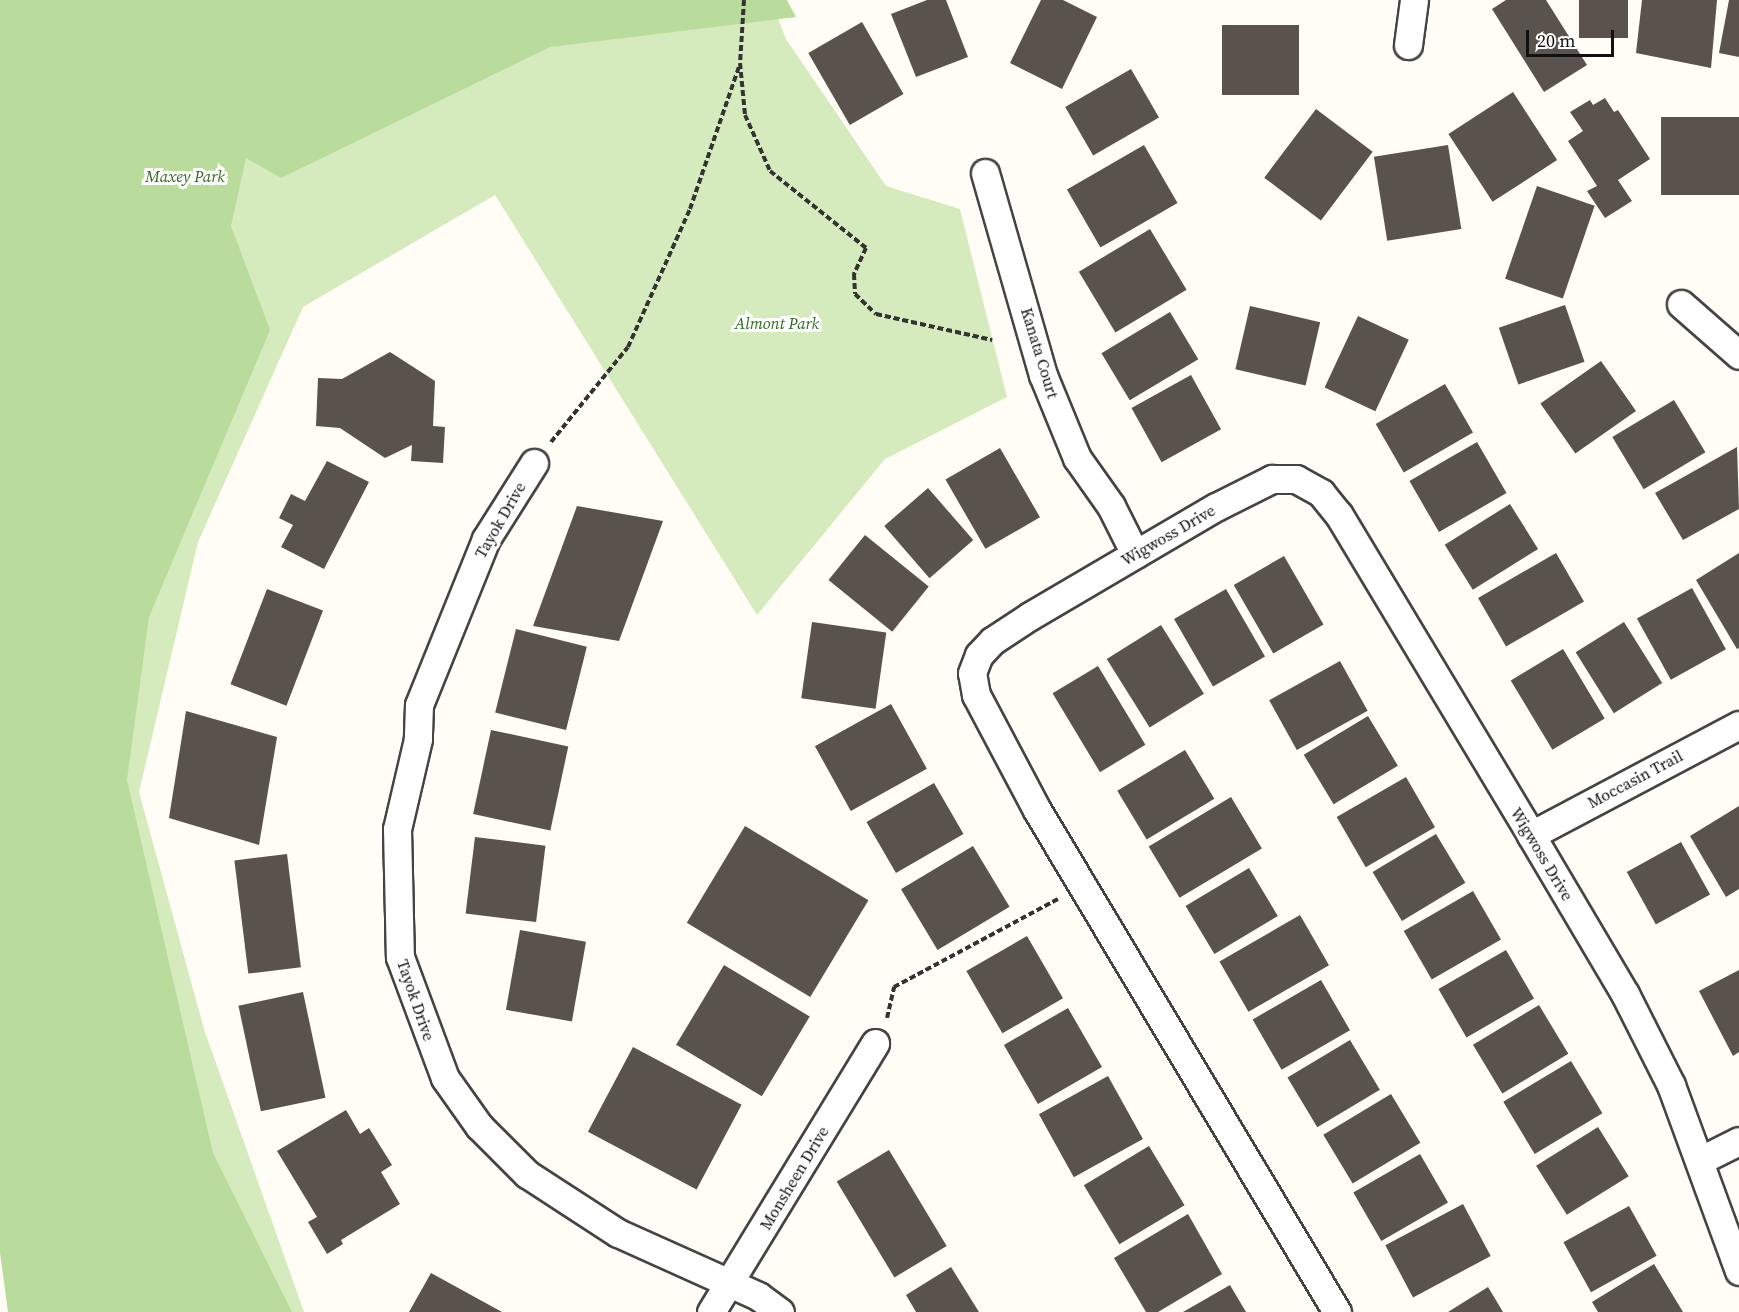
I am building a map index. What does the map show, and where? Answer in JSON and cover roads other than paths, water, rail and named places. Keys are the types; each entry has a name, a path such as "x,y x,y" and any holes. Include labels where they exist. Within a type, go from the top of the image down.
{"street":[{"path":"1408,45 1414,0"},
{"name":"Kanata Court","path":"985,173 1043,375 1077,458 1111,506 1135,554"},
{"path":"1681,304 1739,355"},
{"name":"Tayok Drive","path":"534,463 486,538 419,705 418,738 397,829 400,957 445,1078 479,1126 527,1174 574,1208 654,1252 758,1296 780,1312"},
{"name":"Wigwoss Drive","path":"1336,1312 1082,886 976,695 972,673 979,655 992,640 1135,554 1272,479 1296,479 1321,493 1339,515 1531,835 1644,1030 1701,1160 1739,1271"},
{"name":"Moccasin Trail","path":"1531,835 1739,725"},
{"name":"Monsheen Drive","path":"711,1312 875,1043"},
{"path":"1701,1160 1739,1141"}],"park label":[{"name":"Maxey Park","path":"185,176"},
{"name":"Almont Park","path":"777,323"}]}
